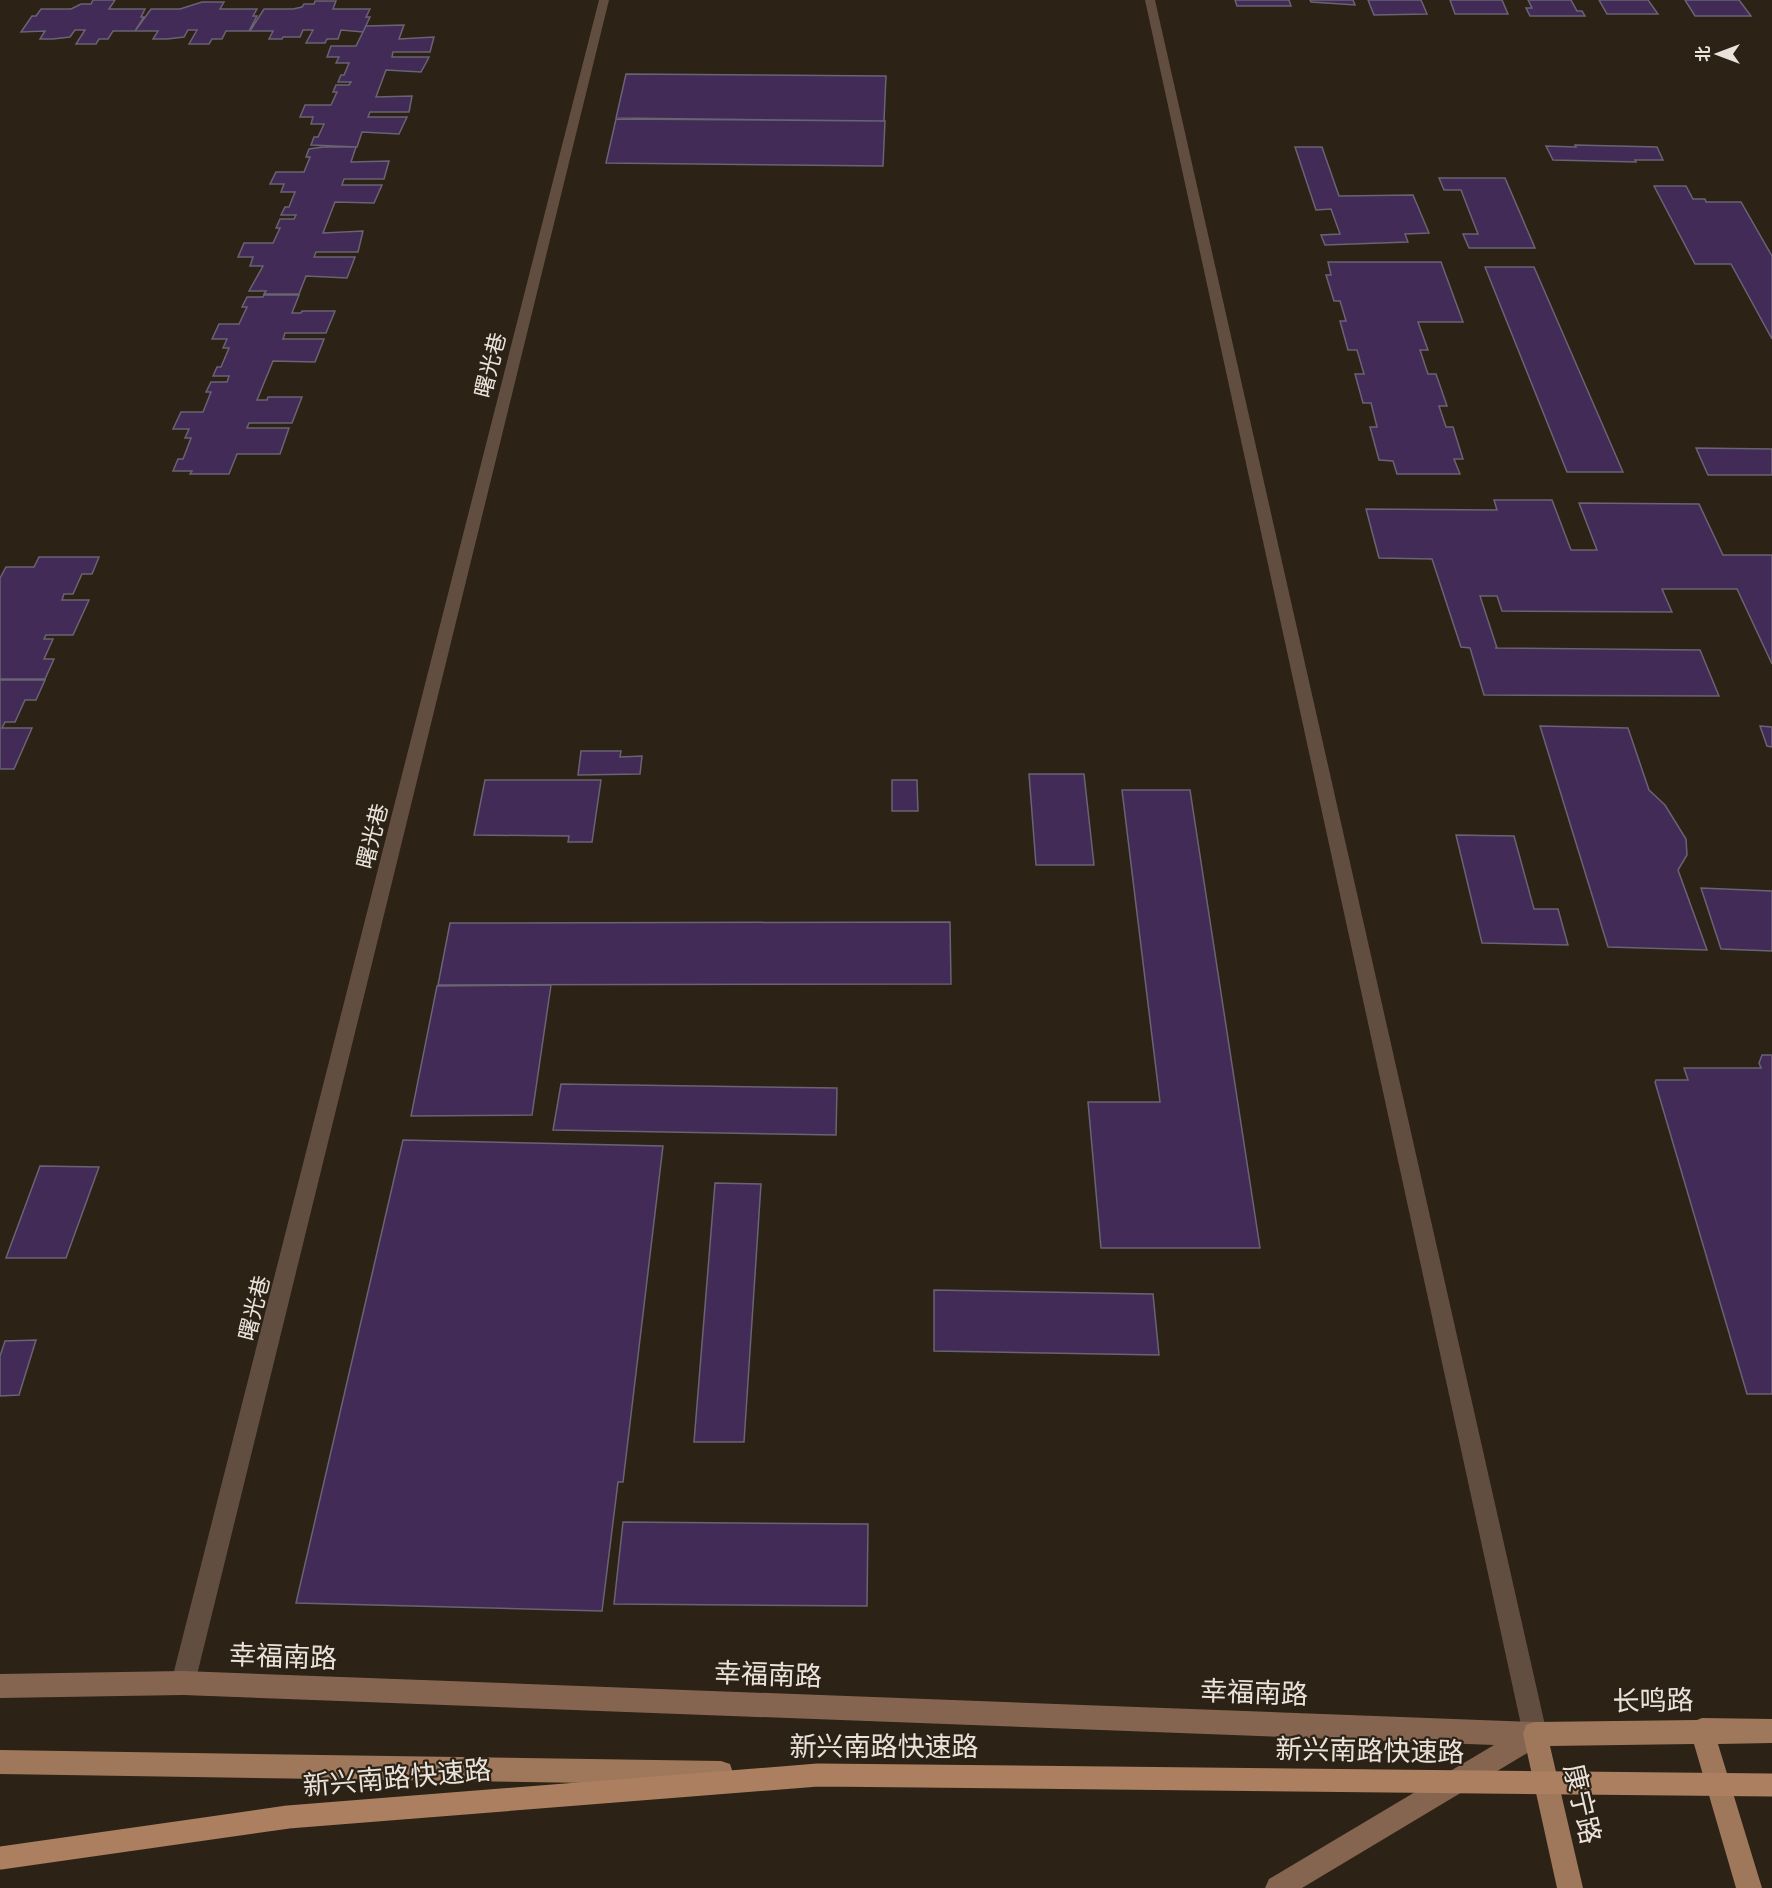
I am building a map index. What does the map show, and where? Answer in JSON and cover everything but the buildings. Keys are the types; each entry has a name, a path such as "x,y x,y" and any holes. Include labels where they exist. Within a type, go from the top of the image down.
{"highway":[{"name":"新兴南路快速路","path":"0,1858 288,1817 818,1775 1772,1785"}],"main road":[{"name":"幸福南路","path":"0,1686 183,1683 1535,1734"},
{"name":"长鸣路","path":"1535,1734 1702,1730 1772,1731"},
{"path":"1702,1730 1749,1888"},
{"path":"1278,1888 1535,1734"},
{"name":"康宁路","path":"1535,1734 1570,1888"},
{"path":"0,1762 818,1775"}],"street":[{"name":"曙光巷","path":"183,1683 604,0"},
{"path":"1150,0 1535,1734"}]}
